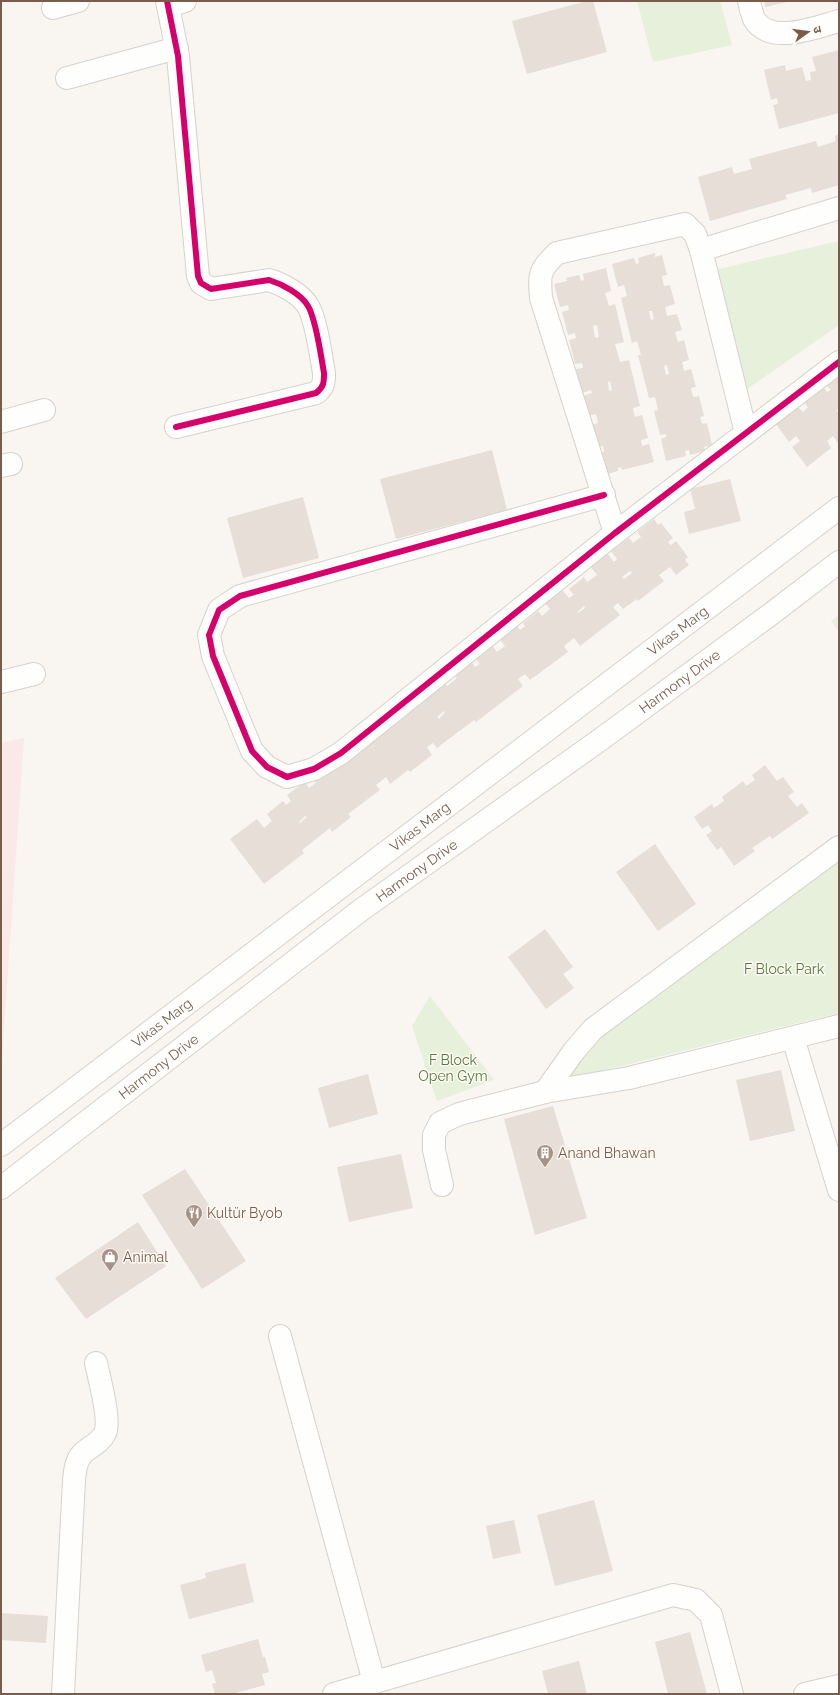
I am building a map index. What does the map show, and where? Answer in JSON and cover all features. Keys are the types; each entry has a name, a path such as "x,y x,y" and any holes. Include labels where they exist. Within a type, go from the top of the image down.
{"street":[{"path":"53,8 78,1"},
{"path":"748,1 754,19 762,28 770,32 786,34 839,21"},
{"path":"173,3 198,276 201,283 211,289 269,280 276,282 302,298 312,315 324,373 322,389 316,393 176,426"},
{"path":"67,78 177,48"},
{"path":"701,250 839,208"},
{"path":"615,533 541,298 539,278 546,264 557,253 685,224 695,234 701,250 746,433"},
{"path":"604,495 240,596 219,610 209,635 213,656 252,751 267,767 287,777 314,769 341,753 615,533 839,362"},
{"path":"1,422 44,410"},
{"name":"Vikas Marg","path":"1,1145 839,508"},
{"name":"Harmony Drive","path":"1,1188 361,910 604,737 839,562"},
{"path":"1,682 34,674"},
{"path":"545,1092 574,1051 593,1029 839,847"},
{"path":"442,1185 434,1150 434,1135 440,1123 459,1114 545,1092 629,1078 839,1026"},
{"path":"793,1038 839,1190"},
{"path":"280,1336 374,1682"},
{"path":"62,1694 74,1480 77,1464 83,1453 97,1442 105,1433 107,1421 96,1363"},
{"path":"334,1694 673,1595 696,1600 711,1615 732,1694"},
{"path":"805,1694 839,1686"}],"shaded area":[{"path":"24,738 1,1074 1,743"}],"green space":[{"path":"637,1 720,1 732,45 653,62"},
{"path":"839,241 839,325 743,392 714,270"},
{"path":"839,615 839,632 831,621"},
{"name":"F Block Park","path":"839,860 839,1013 563,1080 596,1037"},
{"name":"F Block Open Gym","path":"430,996 494,1080 437,1101 412,1026"}],"building":[{"path":"587,1 593,1 607,52 527,74 512,21"},
{"path":"764,1 787,1 787,2 765,7"},
{"path":"839,50 839,113 779,129 773,105 778,104 777,98 771,100 764,70 785,65 786,71 802,67 806,81 811,80 810,72 816,71 812,57"},
{"path":"839,134 839,185 812,193 811,188 785,195 787,199 710,221 698,177 732,167 734,174 752,169 749,159 816,141 818,147 836,141 835,136"},
{"path":"655,253 655,257 662,255 667,275 662,276 664,286 670,285 675,304 665,307 667,316 677,314 682,330 675,332 678,342 684,340 689,360 682,362 684,371 691,369 696,387 691,388 693,397 699,396 704,416 700,417 702,424 707,423 712,445 704,447 705,451 690,455 689,450 685,451 686,456 666,461 661,439 666,437 666,434 660,435 654,411 658,410 655,397 649,398 638,355 641,355 637,341 632,343 621,298 627,296 624,285 618,287 612,264 634,258 636,264 639,263 638,258","holes":["649,311 652,311 654,319 651,320","667,365 669,374 666,375 664,366"]},
{"path":"606,268 611,291 605,293 609,306 615,304 624,342 615,344 620,362 629,360 640,406 633,408 635,417 642,415 648,438 641,440 642,446 649,444 654,462 622,470 621,467 618,468 618,471 603,475 597,454 604,452 603,446 596,448 590,425 598,423 596,414 588,416 583,396 592,393 591,390 582,393 576,369 583,368 582,363 575,364 569,340 576,338 575,333 568,335 562,312 569,310 568,305 560,307 554,284 567,281 566,278 579,275 581,281 584,280 583,274","holes":["597,325 599,337 595,338 593,326","610,381 612,390 609,391 608,382"]},
{"path":"839,377 839,408 836,411 839,412 839,442 838,443 833,436 827,441 831,448 807,467 792,447 800,441 796,436 789,442 776,424 798,407 803,412 808,407 804,402 823,387 827,392 831,390 827,386"},
{"path":"492,450 507,510 396,539 380,479"},
{"path":"730,479 741,521 689,534 684,512 695,509 690,489"},
{"path":"303,497 319,558 243,578 227,518"},
{"path":"654,519 658,525 661,523 673,538 668,542 671,545 676,541 688,557 685,560 689,565 676,575 670,567 659,575 664,581 638,601 637,599 623,609 618,603 613,607 620,615 580,646 574,638 564,646 568,652 530,680 525,674 518,679 523,686 476,722 474,720 437,748 433,743 427,747 432,755 410,772 408,770 390,784 386,777 376,785 380,790 348,814 351,817 332,832 330,828 302,850 304,853 264,884 230,839 257,819 264,828 272,821 267,814 283,801 286,805 291,801 287,795 305,782 309,788 316,783 311,777 397,711 402,718 409,713 404,706 420,693 425,700 430,696 427,693 443,681 447,686 457,678 453,673 470,660 475,667 480,664 474,657 491,644 497,652 505,646 499,638 516,625 520,630 525,626 523,623 538,611 542,616 550,609 545,603 562,590 569,598 574,595 569,589 584,577 587,582 597,575 591,567 608,554 614,562 617,559 611,551 629,538 633,543 641,537 637,532","holes":["630,571 632,573 624,579 622,577","584,606 585,608 578,613 577,612","444,711 445,712 439,719 437,717","305,816 307,817 300,823 299,822"]},
{"path":"765,765 777,781 783,777 794,792 788,796 797,807 802,803 809,813 772,839 770,836 752,848 755,851 734,866 721,847 717,850 706,835 712,831 708,825 702,829 694,817 712,804 714,808 724,801 722,797 743,781 746,786 755,780 752,775"},
{"path":"655,844 696,904 658,931 616,872"},
{"path":"545,929 573,967 563,974 574,988 546,1009 508,957"},
{"path":"781,1070 795,1131 750,1141 736,1080"},
{"path":"368,1074 378,1114 329,1128 318,1088"},
{"name":"Anand Bhawan","path":"553,1106 587,1218 535,1235 504,1119"},
{"path":"401,1154 413,1208 349,1222 337,1167"},
{"name":"Kultür Byob","path":"185,1169 246,1261 202,1289 142,1195"},
{"name":"Animal","path":"138,1222 166,1266 86,1319 55,1278"},
{"path":"594,1500 613,1571 555,1586 537,1515"},
{"path":"514,1520 521,1553 493,1559 486,1526"},
{"path":"245,1563 254,1602 189,1619 180,1585 206,1578 205,1573"},
{"path":"1,1613 48,1616 46,1643 1,1640"},
{"path":"690,1632 707,1694 668,1694 655,1642"},
{"path":"258,1639 269,1672 262,1674 265,1685 232,1694 215,1694 212,1684 216,1683 212,1670 206,1672 201,1655"},
{"path":"579,1661 587,1694 548,1694 542,1671"}],"cycle path":[{"path":"167,1 178,56 198,276 201,283 211,289 269,280 280,284 301,297 311,312 318,338 324,373 323,384 321,389 316,393 176,427"},
{"path":"604,495 240,596 219,610 209,635 213,656 252,751 267,767 287,777 314,769 341,753 615,533 839,362"}],"place":[{"name":"Anand Bhawan","path":"545,1168"},
{"name":"Kultür Byob","path":"194,1228"},
{"name":"Animal","path":"110,1272"}]}
